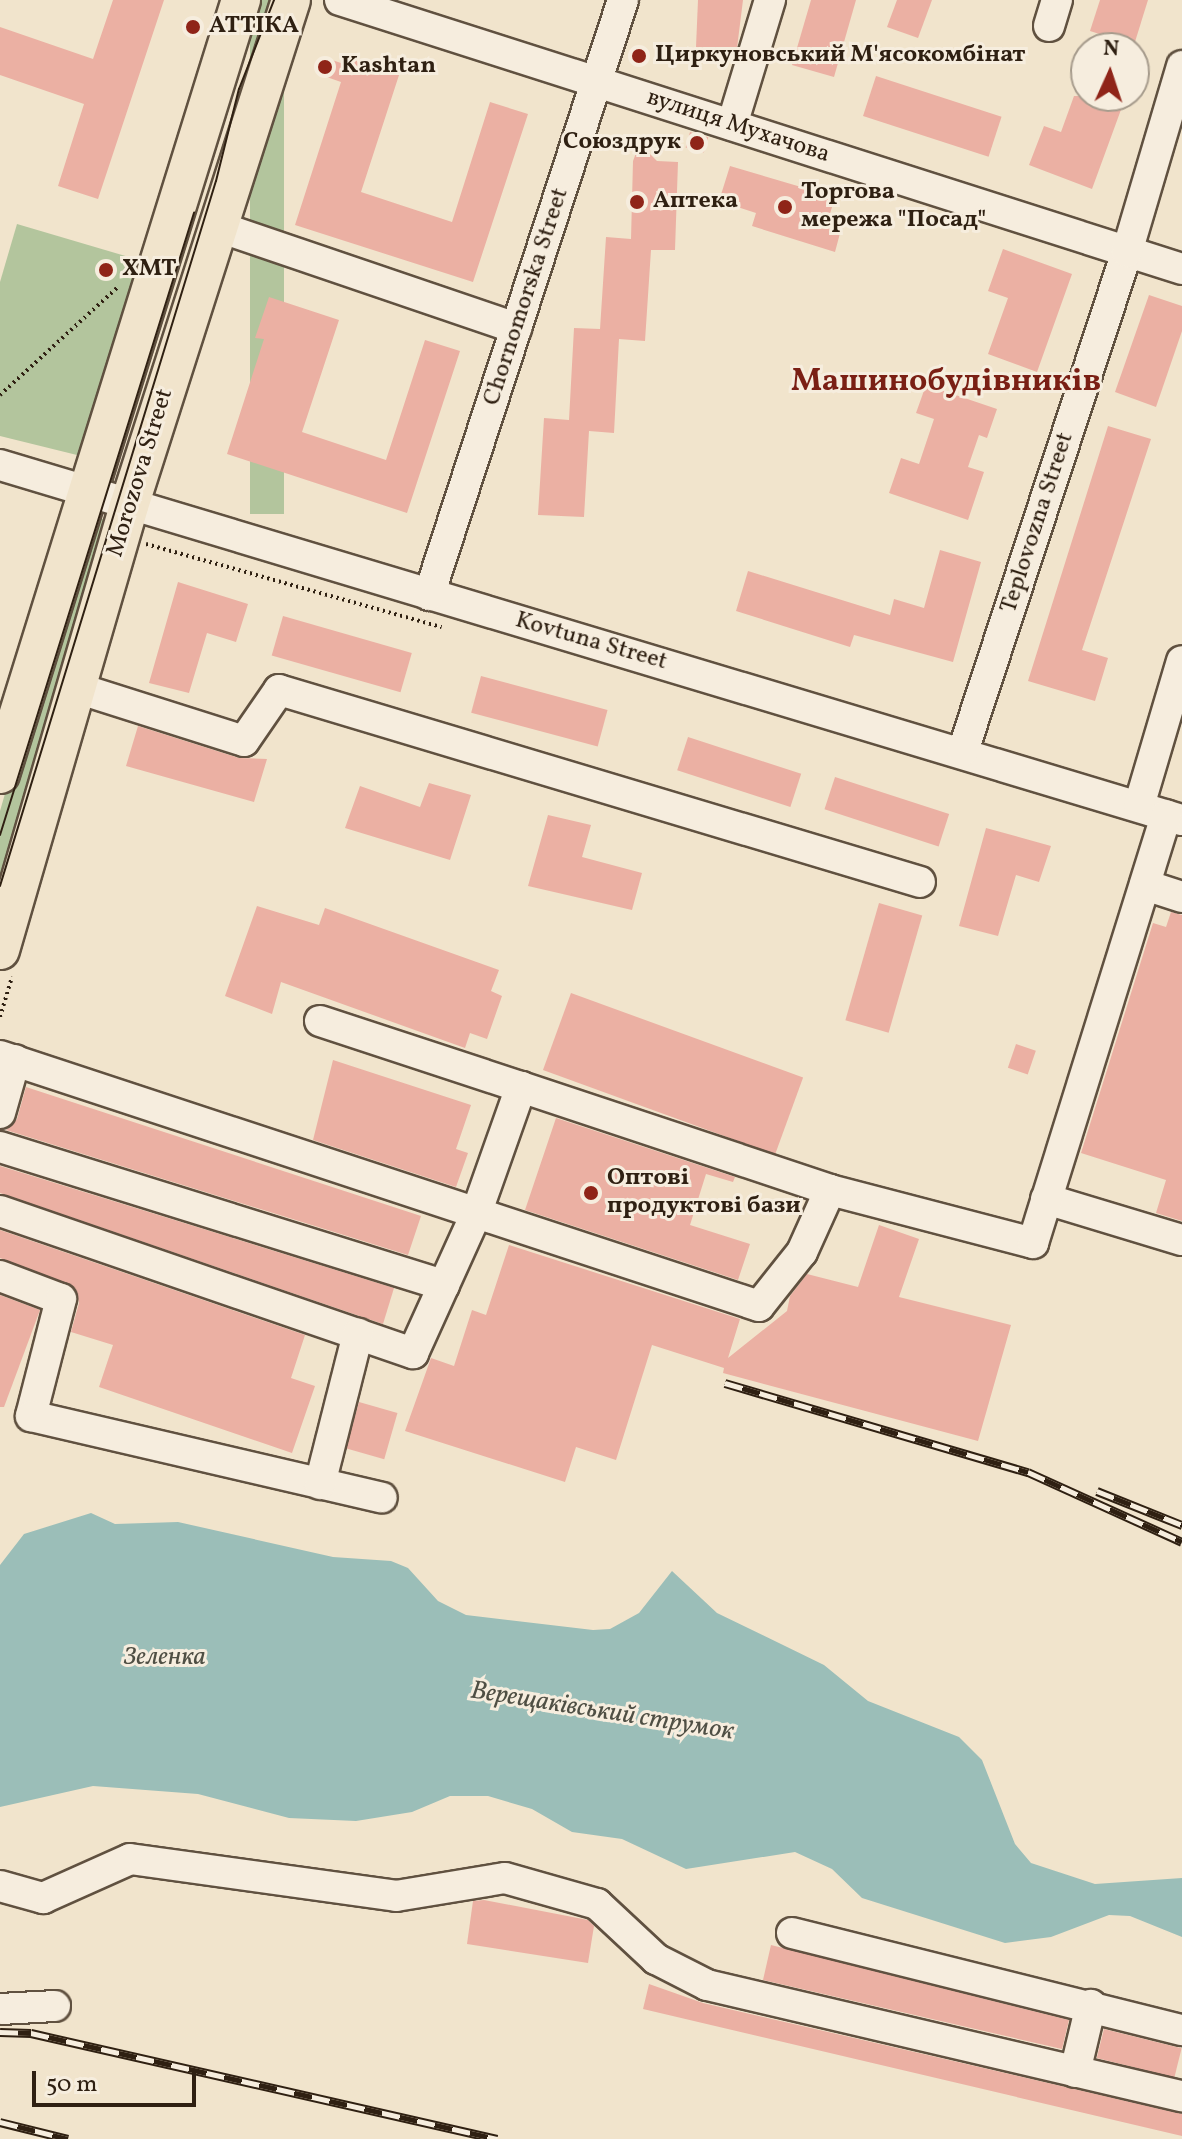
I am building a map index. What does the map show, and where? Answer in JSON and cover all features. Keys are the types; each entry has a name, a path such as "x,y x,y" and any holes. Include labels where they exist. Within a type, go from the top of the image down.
{"main road":[{"name":"Morozova Street","path":"0,774 84,492 241,0"},
{"name":"Morozova Street","path":"6,961 77,688 129,506 291,0"}],"street":[{"name":"вулиця Мухачова","path":"340,0 1182,269"},
{"name":"Chornomorska Street","path":"429,595 623,0"},
{"path":"732,125 770,0"},
{"name":"Teplovozna Street","path":"963,751 1127,252 1182,66"},
{"path":"219,227 516,328"},
{"name":"Kovtuna Street","path":"0,465 129,506 963,751 1162,814"},
{"path":"320,1021 830,1190 1033,1243 1145,885 1162,814 1182,661"},
{"path":"77,688 244,741 279,690 920,882"},
{"path":"1145,885 1182,897"},
{"path":"0,1113 7,1058 759,1306 802,1252 830,1190"},
{"path":"0,1211 413,1353 476,1214 521,1087"},
{"path":"0,1147 444,1285"},
{"path":"1046,1199 1182,1240"},
{"path":"0,1276 61,1299 31,1416 382,1498"},
{"path":"320,1484 358,1334"},
{"path":"0,1886 43,1898 130,1859 396,1896 505,1878 597,1904 656,1959 707,1985 1182,2096"},
{"path":"792,1933 1182,2030"},
{"path":"1075,2072 1091,2005"},
{"path":"0,2009 55,2006"}],"path":[{"path":"0,395 124,281"},
{"path":"138,542 454,631"},
{"path":"0,1017 6,961"}],"green space":[{"path":"250,0 284,0 284,514 250,514"},
{"path":"17,224 139,260 81,456 0,436 0,282"},
{"path":"86,514 117,523 0,913 0,811"}],"water":[{"name":"Зеленка","path":"91,1513 115,1524 178,1522 333,1557 391,1561 408,1568 438,1601 466,1615 593,1630 610,1629 639,1613 672,1571 717,1613 824,1665 868,1701 959,1737 982,1760 1015,1844 1031,1863 1095,1884 1182,1878 1182,1937 1130,1916 1109,1915 1051,1937 1005,1943 862,1898 832,1869 795,1852 686,1869 622,1839 572,1832 532,1809 488,1796 450,1796 412,1812 356,1821 289,1818 198,1794 93,1786 0,1807 0,1565 24,1534"}],"building":[{"path":"113,0 164,0 98,199 58,186 84,104 0,75 0,27 93,59"},
{"path":"698,0 743,0 737,48 696,47"},
{"path":"811,0 856,0 834,77 792,65"},
{"path":"897,0 932,0 918,38 887,27"},
{"path":"1100,0 1148,0 1138,32 1090,31"},
{"path":"350,56 400,72 361,192 452,222 490,102 528,114 473,282 295,225 341,82 318,74 323,57 347,65"},
{"path":"876,76 1002,117 989,157 863,116"},
{"path":"1070,107 1070,112 1120,112 1092,189 1029,165 1044,126 1061,132"},
{"path":"690,132 708,137 704,153 686,147"},
{"path":"646,150 657,161 678,162 675,250 651,250 645,341 619,339 614,433 589,431 584,517 538,515 544,418 569,420 574,328 600,329 606,237 631,239 633,161 636,153"},
{"name":"Торгова мережа \"Посад\"","path":"730,166 835,197 829,217 843,222 835,252 752,226 756,213 719,201"},
{"path":"1003,249 1072,274 1037,372 988,354 1008,298 988,291"},
{"path":"1149,295 1182,306 1182,331 1156,407 1115,392"},
{"path":"269,297 339,320 302,432 386,460 425,340 460,351 407,513 227,454 264,339 255,338"},
{"path":"926,385 997,409 987,438 979,435 968,467 984,472 968,520 889,493 901,458 919,464 934,419 916,413"},
{"path":"1108,426 1151,439 1082,650 1108,658 1095,701 1028,681"},
{"path":"940,550 981,562 953,662 854,635 850,647 736,611 748,571 890,615 894,599 924,608"},
{"path":"178,582 248,604 236,642 207,633 189,693 149,683"},
{"path":"283,616 412,653 401,692 272,655"},
{"path":"481,676 608,710 598,747 471,713"},
{"path":"138,726 239,758 267,759 254,802 126,766"},
{"path":"688,737 801,774 790,807 677,770"},
{"path":"835,777 949,814 939,846 824,809"},
{"path":"429,783 471,795 450,860 345,828 360,786 420,807"},
{"path":"548,815 591,825 582,857 642,873 632,910 528,886"},
{"path":"986,828 1051,846 1039,882 1016,875 998,936 959,926"},
{"path":"879,903 922,915 889,1033 845,1020"},
{"path":"257,906 319,925 325,908 499,970 491,991 502,996 487,1039 470,1033 465,1048 281,982 272,1014 225,996"},
{"path":"1171,912 1182,915 1182,1221 1156,1213 1166,1180 1081,1153 1153,923 1166,927"},
{"path":"571,993 803,1077 775,1155 543,1070"},
{"path":"1016,1044 1036,1051 1028,1074 1008,1068"},
{"path":"333,1060 471,1105 456,1149 468,1153 456,1187 313,1140"},
{"path":"26,1087 421,1216 408,1255 6,1130 17,1119"},
{"path":"556,1118 735,1177 733,1182 706,1174 690,1225 750,1244 738,1280 525,1210"},
{"path":"0,1166 394,1288 383,1324 0,1193"},
{"path":"879,1225 919,1239 899,1297 1011,1325 978,1441 723,1373 724,1368 652,1345 616,1460 576,1447 565,1482 405,1431 431,1358 454,1366 472,1310 486,1315 509,1245 740,1319 728,1358 787,1311 790,1296 807,1274 858,1287"},
{"path":"0,1230 305,1335 291,1378 315,1386 292,1453 99,1387 113,1345 71,1332 79,1303 75,1288 0,1258"},
{"path":"0,1295 40,1310 4,1407 0,1407"},
{"path":"359,1402 397,1413 384,1459 346,1448"},
{"path":"484,1900 588,1920 594,1926 588,1963 467,1944 473,1901"},
{"path":"771,1945 1069,2020 1062,2049 763,1980"},
{"path":"649,1984 703,2003 1182,2114 1182,2136 643,2009"},
{"path":"1104,2029 1182,2048 1174,2077 1097,2058"}],"tram line":[{"path":"0,886 216,181 239,89 274,0"},
{"path":"0,835 194,213"}],"railway":[{"path":"725,1383 1028,1472 1182,1542"},
{"path":"1097,1491 1182,1525"},
{"path":"0,2032 31,2033 497,2139"},
{"path":"0,2122 68,2139"}],"place":[{"name":"АТТІКА","path":"193,27"},
{"name":"Циркуновський М'ясокомбінат","path":"639,56"},
{"name":"Kashtan","path":"325,67"},
{"name":"Союздрук","path":"697,143"},
{"name":"Аптека","path":"637,202"},
{"name":"Торгова мережа \"Посад\"","path":"785,207"},
{"name":"ХМТ","path":"106,270"},
{"name":"Оптові продуктові бази","path":"591,1193"}],"district":[{"name":"Машинобудівників","path":"946,382"}],"water label":[{"name":"Верещаківський струмок","path":"602,1712"}]}
